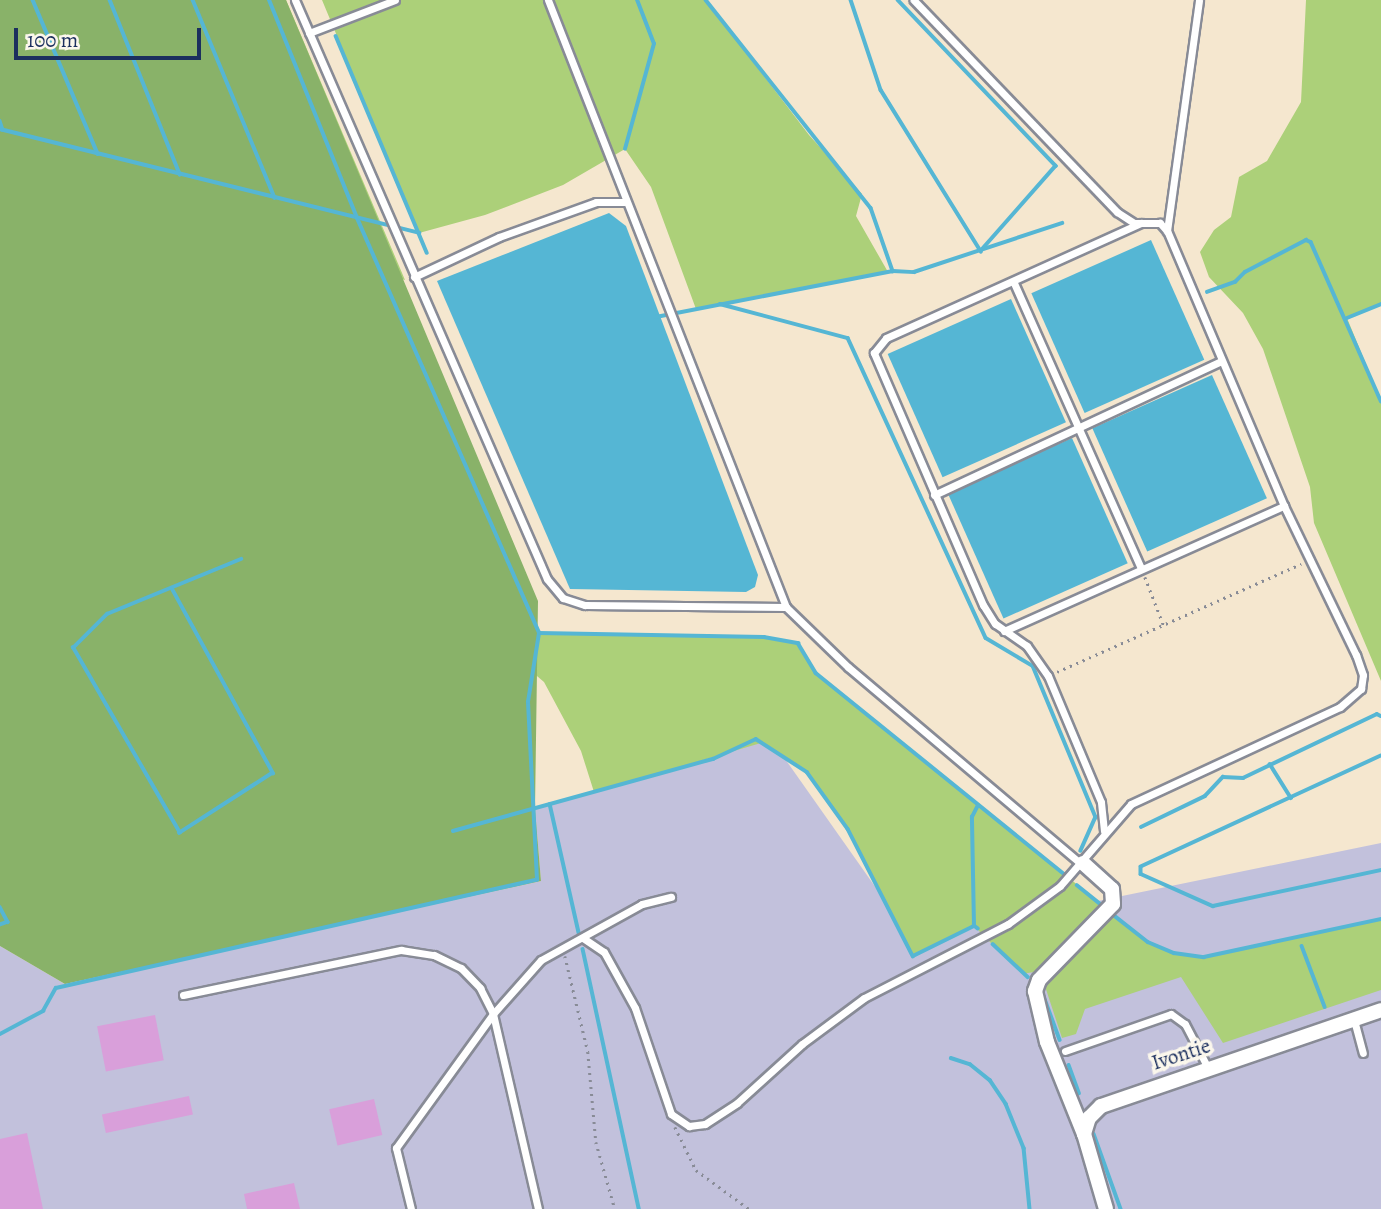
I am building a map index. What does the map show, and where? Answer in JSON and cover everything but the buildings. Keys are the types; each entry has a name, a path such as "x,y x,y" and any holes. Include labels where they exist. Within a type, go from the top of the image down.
{"street":[{"path":"1082,864 1112,889 1113,904 1039,980 1035,991 1047,1042 1084,1134 1106,1209"},
{"name":"Ivontie","path":"1084,1134 1088,1118 1101,1106 1381,1010"}],"lane":[{"path":"295,0 547,579 563,598 584,605 786,607"},
{"path":"309,33 395,0"},
{"path":"548,0 624,202 786,607 848,667 1082,864"},
{"path":"583,938 604,952 635,1008 671,1114 689,1126 720,1116 802,1044 864,999 1007,924 1082,864 1104,832 1131,804 1154,791 1340,707 1359,693 1363,675 1360,665 1284,506 1167,231 1160,223 1141,223 1116,212 914,0"},
{"path":"1167,231 1199,0"},
{"path":"414,277 499,237 596,202 624,202"},
{"path":"1104,832 1101,802 1048,676 1027,646 1004,631 983,605 876,361 876,346 1141,223"},
{"path":"1014,283 1141,568"},
{"path":"934,495 1221,361"},
{"path":"1004,631 1284,506"},
{"path":"411,1209 396,1148 493,1014 541,960 642,904 671,897"},
{"path":"183,995 401,950 434,956 461,968 480,988 493,1014 538,1209"},
{"path":"1065,1051 1171,1014 1185,1024 1208,1068"},
{"path":"1354,1020 1363,1052"}],"path":[{"path":"1048,676 1309,559"},
{"path":"1141,568 1164,626"},
{"path":"563,948 588,1052 596,1142 615,1209"},
{"path":"671,1114 681,1145 696,1170 749,1209"}],"shaded area":[{"path":"771,739 912,939 1381,843 1381,1209 0,1209 0,946 65,984 541,881 535,809"}],"green space":[{"path":"0,0 286,0 405,280 382,274 539,633 764,637 798,643 816,673 1148,942 1174,953 1204,957 1381,919 1381,990 1223,1043 1181,977 1085,1009 1076,1034 1062,1038 1040,971 1022,974 974,926 913,956 848,829 807,772 761,743 594,792 581,751 544,682 517,659"},
{"path":"0,0 286,0 538,601 535,809 541,881 65,984 0,946"},
{"path":"322,0 706,0 809,135 862,194 856,216 888,272 696,309 651,187 625,149 563,185 485,215 419,233"},
{"path":"1306,0 1381,0 1381,304 1347,318 1381,401 1381,681 1314,523 1310,487 1263,349 1243,313 1209,277 1200,252 1214,230 1231,217 1239,177 1267,161 1301,102"}],"water":[{"path":"609,213 626,226 758,575 755,587 746,592 570,589 437,281"},
{"path":"1151,240 1204,360 1085,413 1031,293"},
{"path":"1011,299 1066,422 943,477 888,354"},
{"path":"1212,375 1267,498 1147,552 1092,428"},
{"path":"1072,438 1128,563 1003,618 948,493"}],"waterway":[{"path":"33,0 98,154"},
{"path":"110,0 180,174"},
{"path":"193,0 275,198"},
{"path":"0,1034 43,1011 56,988 537,880 528,702 539,633 357,218 269,0"},
{"path":"625,149 654,44 637,0"},
{"path":"706,0 871,208 893,271"},
{"path":"851,0 881,90 981,251"},
{"path":"898,0 1056,166 982,250"},
{"path":"336,36 427,253"},
{"path":"0,121 3,130"},
{"path":"0,129 419,233"},
{"path":"656,317 893,271 914,272 1062,223"},
{"path":"1207,292 1235,282 1245,272 1306,240 1311,242 1381,401"},
{"path":"720,304 848,338 986,638 1033,666 1096,817 1081,851"},
{"path":"1347,318 1381,304"},
{"path":"173,590 273,773 180,833 73,648 107,614 241,559"},
{"path":"539,633 764,637 798,643 816,673 1064,874"},
{"path":"1141,827 1205,796 1223,777 1243,778 1377,714 1381,716"},
{"path":"453,831 713,759 756,739 807,772 848,829 913,956 974,926"},
{"path":"1381,756 1141,867 1141,874 1213,906 1381,870"},
{"path":"1270,764 1291,798"},
{"path":"550,804 579,933"},
{"path":"978,805 972,817 974,926 978,929"},
{"path":"1077,885 1105,908"},
{"path":"0,907 8,922 0,925"},
{"path":"1111,913 1148,942 1174,953 1204,957 1381,919"},
{"path":"993,944 1028,977"},
{"path":"1302,946 1325,1007"},
{"path":"583,949 639,1209"},
{"path":"1042,991 1060,1040"},
{"path":"951,1058 970,1064 990,1080 1006,1104 1024,1148 1030,1209"},
{"path":"1069,1065 1079,1093"},
{"path":"1094,1134 1121,1209"}]}
